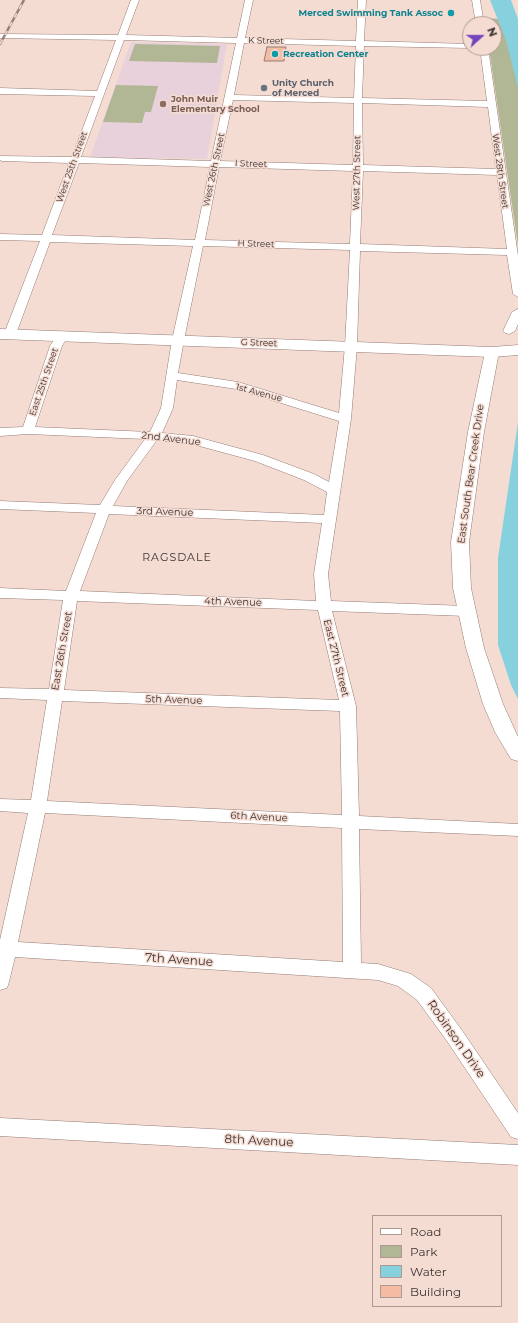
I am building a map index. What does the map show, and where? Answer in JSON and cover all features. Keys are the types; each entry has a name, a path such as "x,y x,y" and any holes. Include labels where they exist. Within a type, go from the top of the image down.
{"main road":[{"name":"G Street","path":"5,334 492,352 518,350"}],"street":[{"name":"West 25th Street","path":"5,334 46,238 135,0"},
{"name":"West 26th Street","path":"178,340 248,0"},
{"name":"West 27th Street","path":"350,346 356,248 358,101 362,0"},
{"path":"476,0 479,16"},
{"name":"K Street","path":"0,35 462,46"},
{"name":"West 28th Street","path":"485,56 518,294"},
{"path":"0,91 100,94"},
{"path":"229,97 491,104"},
{"name":"I Street","path":"2,158 500,172"},
{"name":"H Street","path":"0,237 512,252"},
{"path":"509,331 518,312"},
{"name":"East 25th Street","path":"28,430 56,346 62,336"},
{"name":"East 26th Street","path":"0,982 38,807 54,696 71,596 92,534 104,510 121,480 154,436 166,408 178,340"},
{"name":"East 27th Street","path":"350,346 345,419 321,574 324,606 348,706 351,822 352,971"},
{"name":"East South Bear Creek Drive","path":"492,352 476,432 460,542 462,588 475,648 493,704 505,732 518,754"},
{"name":"1st Avenue","path":"172,376 238,386 345,419"},
{"name":"2nd Avenue","path":"0,432 28,430 154,436 193,440 259,458 309,477 333,490"},
{"name":"3rd Avenue","path":"0,505 329,519"},
{"name":"4th Avenue","path":"0,593 466,611"},
{"name":"5th Avenue","path":"0,693 348,706"},
{"name":"6th Avenue","path":"0,804 518,830"},
{"name":"7th Avenue","path":"7,949 352,971"},
{"name":"Robinson Drive","path":"352,971 378,972 398,978 404,980 424,994 454,1035 518,1130"},
{"name":"8th Avenue","path":"0,1127 518,1155"}],"shaded area":[{"name":"John Muir Elementary School","path":"131,42 227,44 207,159 90,157"}],"green space":[{"path":"502,19 518,20 518,246 490,56 502,56"},
{"path":"135,44 220,46 217,63 129,61"},
{"path":"116,85 158,86 151,112 145,112 142,123 103,122"}],"water":[{"path":"490,0 511,0 518,19 518,88 502,30 502,16 496,16"},
{"path":"518,422 518,699 511,685 498,645 498,558"}],"building":[{"name":"Recreation Center","path":"267,47 286,47 284,61 264,61"}],"railway":[{"path":"0,44 24,0"}],"place":[{"name":"Merced Swimming Tank Assoc","path":"451,13"},
{"name":"Recreation Center","path":"275,54"},
{"name":"Unity Church of Merced","path":"264,88"},
{"name":"John Muir Elementary School","path":"163,104"}],"district":[{"name":"RAGSDALE","path":"177,558"}]}
